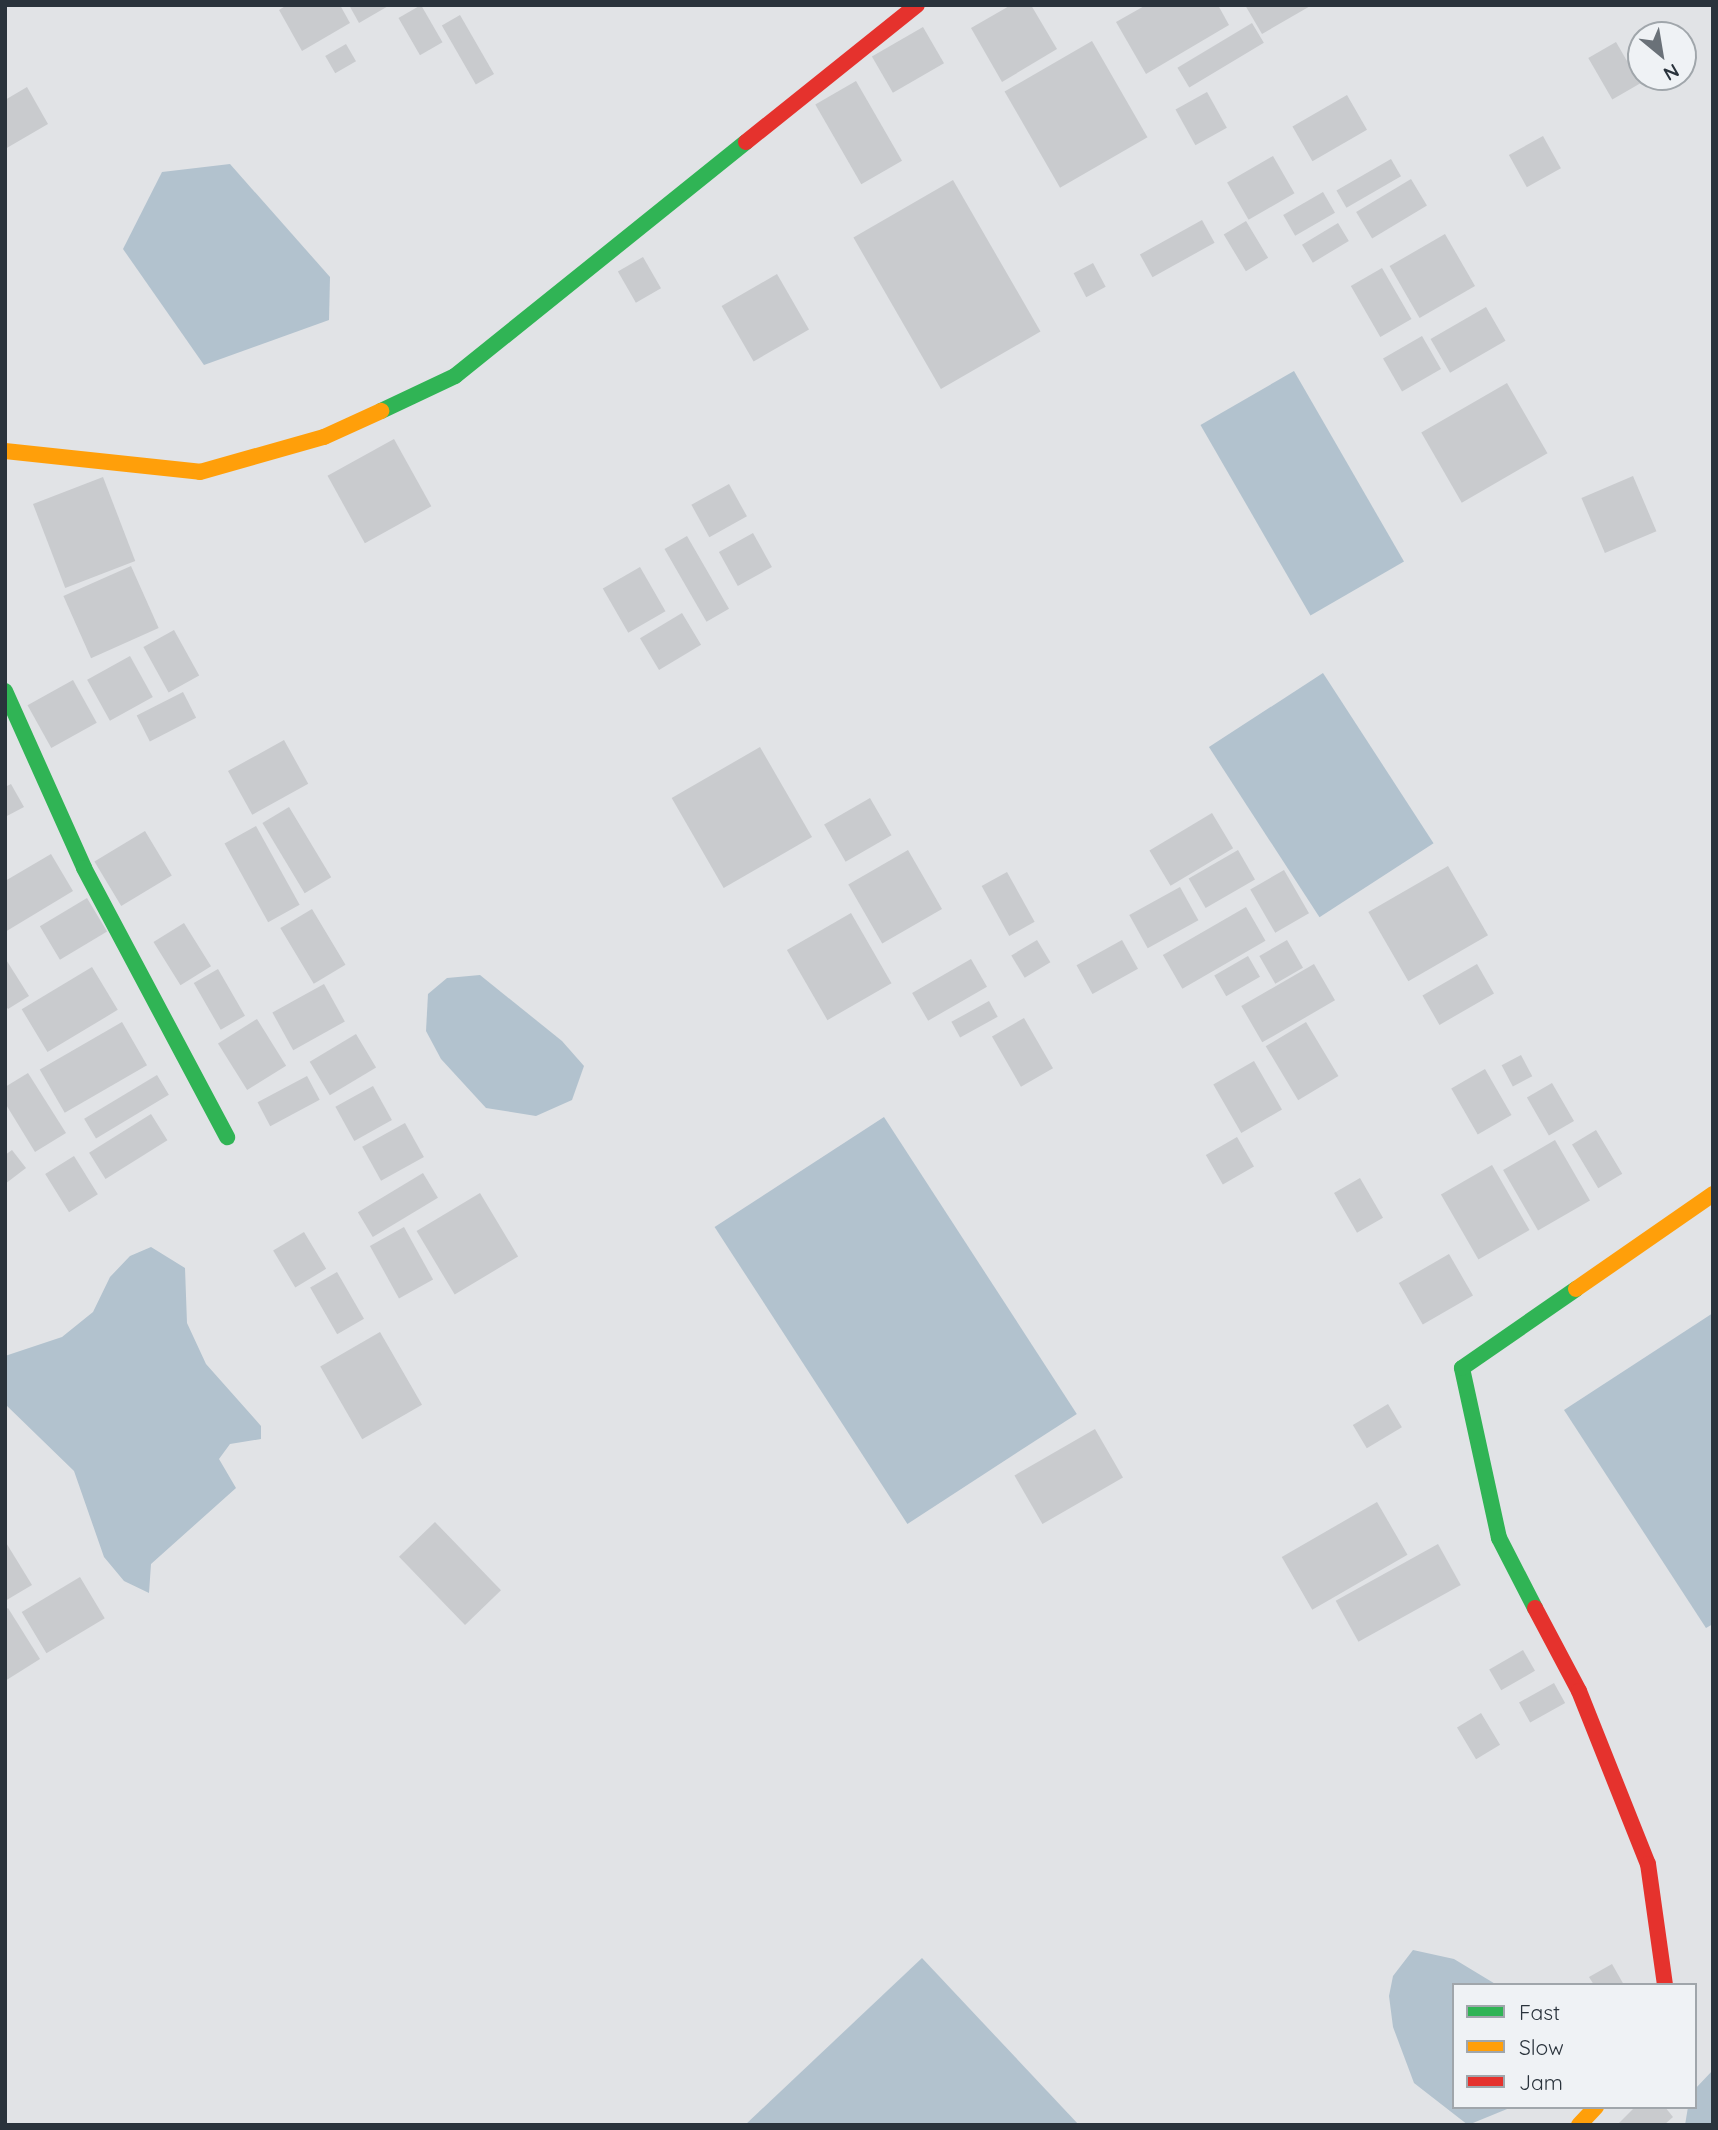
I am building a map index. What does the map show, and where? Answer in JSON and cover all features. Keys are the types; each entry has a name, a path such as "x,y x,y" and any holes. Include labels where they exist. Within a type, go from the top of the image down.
{"street":[{"path":"5,451 200,472 324,437 455,376 917,5"},
{"path":"5,691 19,732 84,868 227,1137"},
{"path":"1665,1983 1647,1864 1579,1690 1499,1538 1462,1368 1713,1194"},
{"path":"1579,2125 1594,2109"}],"water":[{"path":"230,164 330,277 329,320 204,365 123,249 162,172"},
{"path":"1294,371 1404,562 1310,616 1200,425"},
{"path":"1323,673 1434,843 1320,917 1209,747"},
{"path":"480,975 562,1041 584,1066 572,1100 536,1116 486,1108 441,1059 426,1031 428,994 447,978"},
{"path":"884,1117 1077,1414 907,1524 715,1227"},
{"path":"151,1247 185,1268 187,1323 206,1364 261,1426 261,1439 230,1444 219,1459 236,1488 151,1564 149,1593 124,1581 104,1557 74,1471 5,1404 5,1356 62,1337 93,1312 110,1277 130,1256"},
{"path":"1713,1313 1713,1624 1706,1628 1564,1410"},
{"path":"1413,1950 1454,1959 1494,1983 1452,1983 1452,2109 1507,2109 1468,2125 1414,2083 1393,2027 1389,1996 1393,1976"},
{"path":"922,1958 1079,2125 745,2125"},
{"path":"1713,2070 1713,2125 1685,2125 1688,2109 1697,2109 1697,2087"}],"building":[{"path":"287,5 340,5 350,23 302,51 279,10"},
{"path":"349,5 390,5 359,23"},
{"path":"421,5 442,42 420,55 398,18"},
{"path":"1011,5 1031,5 1057,49 1002,82 971,28"},
{"path":"1146,5 1218,5 1229,25 1146,74 1116,22"},
{"path":"1245,5 1312,5 1262,34"},
{"path":"460,15 494,74 476,84 442,26"},
{"path":"1252,23 1264,43 1189,88 1177,68"},
{"path":"923,27 944,63 893,93 872,56"},
{"path":"1092,41 1148,137 1060,188 1005,92"},
{"path":"1616,42 1627,61 1627,91 1612,100 1588,58"},
{"path":"346,44 356,61 335,73 325,56"},
{"path":"856,81 902,161 861,184 815,104"},
{"path":"27,87 48,124 5,149 5,100"},
{"path":"1207,92 1227,128 1195,145 1176,109"},
{"path":"1347,95 1367,130 1312,161 1292,126"},
{"path":"1543,136 1561,168 1527,187 1509,155"},
{"path":"1273,156 1294,193 1249,220 1227,182"},
{"path":"1391,159 1401,176 1346,208 1336,190"},
{"path":"1411,179 1427,206 1372,239 1356,212"},
{"path":"953,180 1040,332 941,389 853,238"},
{"path":"1323,192 1335,213 1295,236 1283,215"},
{"path":"1202,220 1215,243 1153,277 1140,254"},
{"path":"1246,221 1268,258 1246,271 1224,234"},
{"path":"1338,223 1349,241 1313,263 1302,245"},
{"path":"1445,234 1475,286 1420,318 1390,266"},
{"path":"643,257 661,288 636,303 618,272"},
{"path":"1093,263 1106,287 1086,297 1074,273"},
{"path":"1382,268 1412,319 1380,337 1351,286"},
{"path":"777,274 809,329 754,361 722,306"},
{"path":"1486,307 1506,341 1450,373 1431,339"},
{"path":"1422,336 1441,369 1402,391 1383,358"},
{"path":"1507,383 1548,453 1462,503 1421,432"},
{"path":"394,439 431,506 365,543 328,476"},
{"path":"1633,476 1656,531 1605,553 1581,498"},
{"path":"103,477 135,561 65,588 33,504"},
{"path":"729,484 747,516 709,537 691,505"},
{"path":"753,533 772,567 738,586 719,552"},
{"path":"687,536 729,609 706,622 664,549"},
{"path":"131,566 159,628 91,658 63,596"},
{"path":"640,567 666,611 628,633 603,588"},
{"path":"682,613 701,645 659,670 640,638"},
{"path":"174,630 199,675 169,692 143,647"},
{"path":"130,656 153,697 110,721 87,680"},
{"path":"73,680 97,723 51,748 28,705"},
{"path":"183,692 196,718 150,741 137,716"},
{"path":"284,740 308,784 252,815 228,771"},
{"path":"760,747 812,837 724,888 672,798"},
{"path":"11,784 24,807 5,817 5,787"},
{"path":"870,798 891,835 846,862 824,825"},
{"path":"289,807 331,877 305,893 262,823"},
{"path":"1212,813 1233,848 1171,886 1149,851"},
{"path":"256,826 300,905 268,922 225,843"},
{"path":"145,831 172,876 121,906 94,861"},
{"path":"908,850 942,909 882,943 848,884"},
{"path":"1238,850 1255,879 1206,908 1189,878"},
{"path":"51,854 73,891 5,932 5,881"},
{"path":"1448,866 1488,935 1408,981 1368,912"},
{"path":"1284,870 1309,913 1275,933 1250,890"},
{"path":"1007,872 1035,922 1009,936 982,886"},
{"path":"1180,887 1198,920 1148,948 1129,915"},
{"path":"87,898 107,931 60,960 40,926"},
{"path":"1246,907 1266,941 1182,989 1163,955"},
{"path":"312,909 345,965 314,984 280,928"},
{"path":"851,913 892,983 827,1020 787,950"},
{"path":"184,923 211,966 180,985 153,942"},
{"path":"1037,940 1050,962 1025,978 1011,955"},
{"path":"1122,940 1138,969 1093,994 1077,965"},
{"path":"1287,940 1303,968 1275,984 1259,956"},
{"path":"1248,956 1260,977 1226,996 1214,975"},
{"path":"5,958 29,996 8,1009 5,1005"},
{"path":"971,959 987,987 928,1021 912,993"},
{"path":"1314,964 1335,1000 1262,1042 1241,1006"},
{"path":"1477,964 1494,993 1439,1025 1422,995"},
{"path":"92,967 118,1010 47,1052 22,1009"},
{"path":"218,969 245,1016 221,1030 194,983"},
{"path":"324,984 345,1022 293,1050 272,1013"},
{"path":"989,1001 998,1017 960,1038 951,1022"},
{"path":"1024,1018 1053,1068 1021,1087 992,1036"},
{"path":"257,1019 286,1066 247,1090 218,1043"},
{"path":"122,1022 147,1065 65,1113 40,1070"},
{"path":"1306,1022 1338,1076 1298,1100 1266,1046"},
{"path":"356,1034 376,1067 330,1095 310,1062"},
{"path":"1521,1055 1532,1076 1513,1087 1502,1065"},
{"path":"1254,1061 1282,1109 1241,1133 1213,1084"},
{"path":"1485,1069 1512,1115 1478,1134 1451,1088"},
{"path":"28,1073 66,1133 35,1152 5,1103 5,1087"},
{"path":"157,1075 169,1095 96,1138 84,1119"},
{"path":"307,1076 320,1100 270,1126 258,1102"},
{"path":"1552,1083 1574,1121 1549,1136 1527,1098"},
{"path":"373,1086 392,1120 354,1141 335,1107"},
{"path":"151,1114 167,1140 106,1179 89,1153"},
{"path":"405,1123 424,1157 381,1181 362,1147"},
{"path":"1596,1130 1622,1174 1598,1188 1572,1144"},
{"path":"1237,1137 1254,1166 1223,1184 1206,1155"},
{"path":"1555,1140 1590,1201 1538,1231 1503,1170"},
{"path":"12,1150 26,1168 5,1184 5,1155"},
{"path":"74,1156 98,1194 69,1212 45,1174"},
{"path":"1492,1165 1530,1230 1478,1259 1441,1194"},
{"path":"423,1173 438,1198 373,1237 358,1212"},
{"path":"1360,1178 1383,1218 1357,1233 1334,1193"},
{"path":"480,1193 518,1256 455,1295 417,1231"},
{"path":"404,1227 433,1279 399,1298 370,1246"},
{"path":"304,1232 326,1269 295,1287 273,1251"},
{"path":"1449,1254 1473,1296 1423,1325 1399,1283"},
{"path":"337,1272 364,1319 337,1334 310,1288"},
{"path":"380,1332 422,1405 362,1439 320,1366"},
{"path":"1388,1404 1402,1427 1367,1448 1353,1425"},
{"path":"1095,1429 1123,1477 1042,1524 1014,1476"},
{"path":"1377,1502 1408,1555 1312,1610 1282,1557"},
{"path":"435,1522 501,1590 465,1625 399,1557"},
{"path":"5,1541 32,1585 5,1601"},
{"path":"1438,1544 1461,1585 1358,1642 1336,1601"},
{"path":"80,1577 105,1618 46,1653 22,1612"},
{"path":"8,1608 40,1659 5,1681 5,1610"},
{"path":"1523,1650 1535,1671 1501,1690 1489,1670"},
{"path":"1554,1683 1565,1703 1530,1723 1519,1702"},
{"path":"1481,1713 1500,1745 1476,1759 1457,1727"},
{"path":"1612,1964 1623,1983 1593,1983 1589,1977"},
{"path":"1633,2109 1667,2109 1673,2117 1664,2125 1617,2125"}],"traffic: fast":[{"path":"381,411 455,376 746,142"},
{"path":"5,691 84,868 227,1137"},
{"path":"1535,1608 1499,1538 1462,1368 1576,1289"}],"traffic: slow":[{"path":"5,451 200,472 324,437 381,411"},
{"path":"1576,1289 1713,1194"},
{"path":"1579,2125 1594,2109"}],"traffic: jam":[{"path":"746,142 917,5"},
{"path":"1535,1608 1579,1691 1648,1864 1665,1983"}]}
